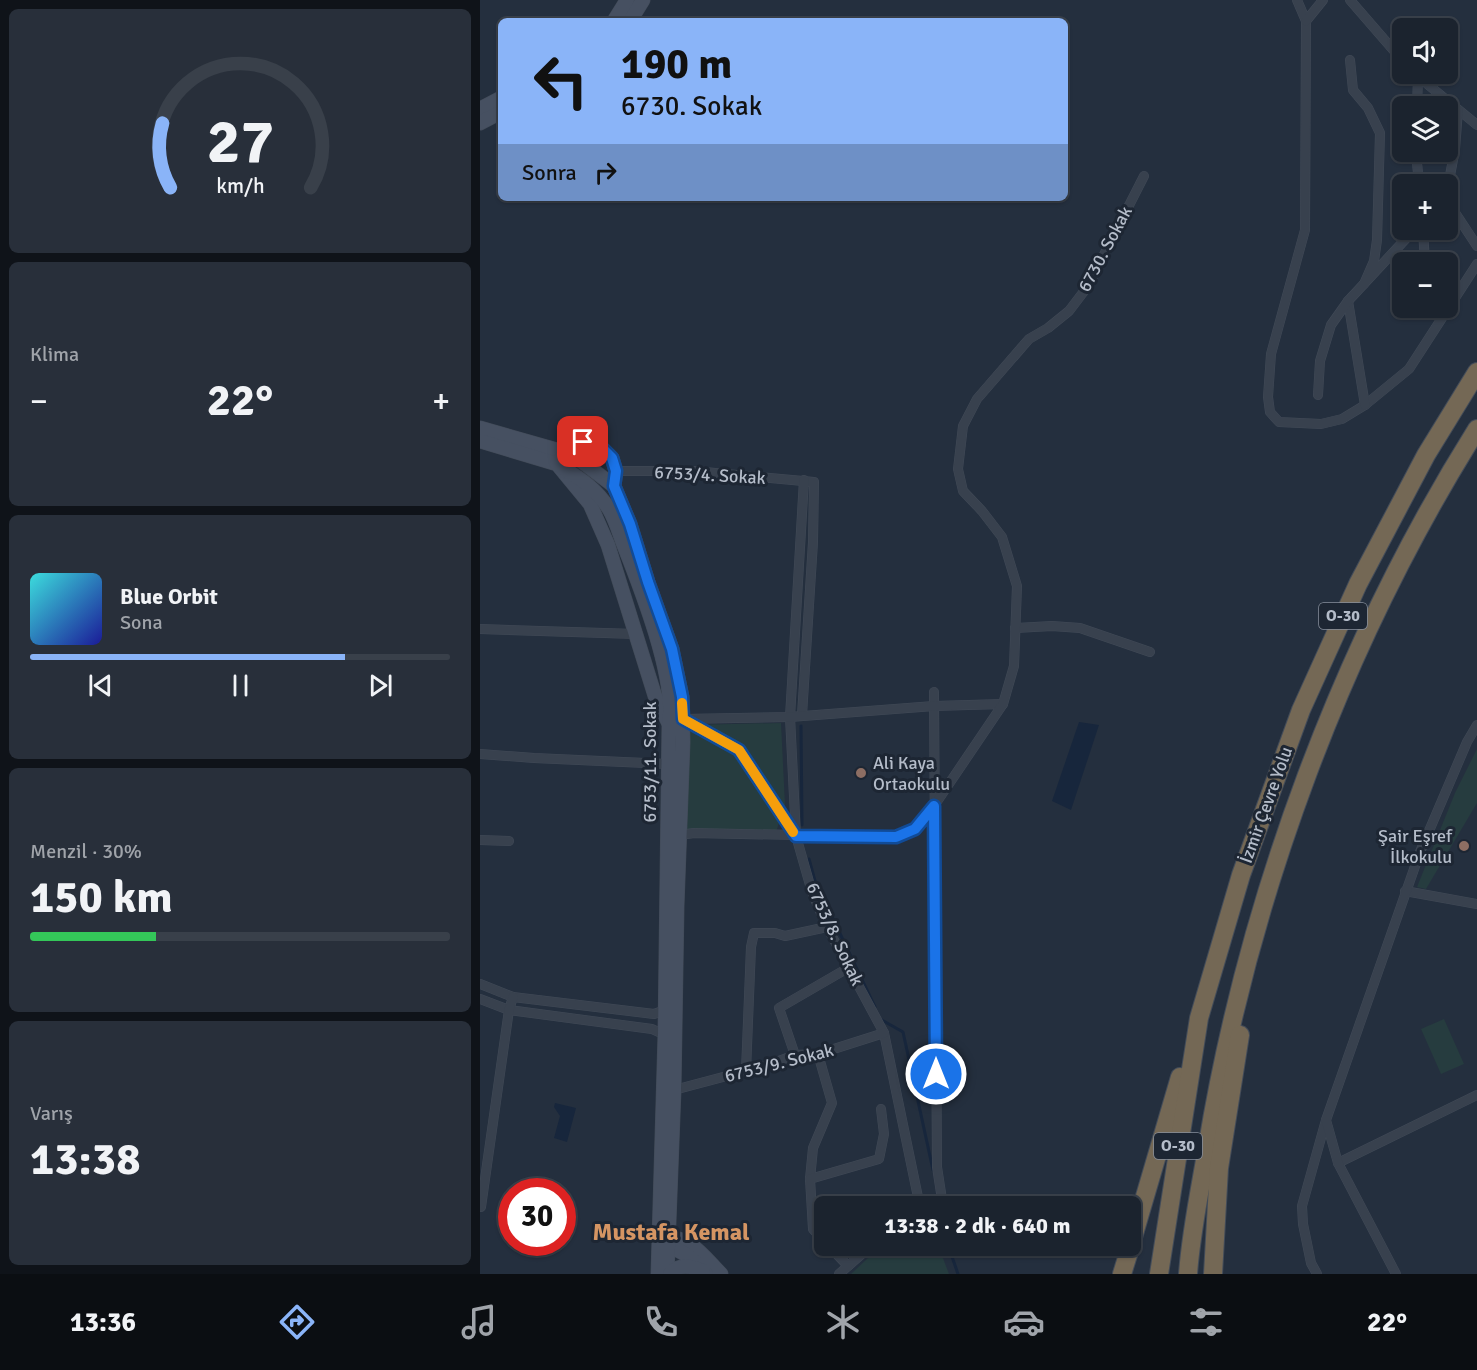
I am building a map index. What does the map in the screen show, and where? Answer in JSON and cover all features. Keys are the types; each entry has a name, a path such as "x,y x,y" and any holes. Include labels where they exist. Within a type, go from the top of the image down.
{"highway":[{"name":"İzmir Çevre Yolu","path":"1159,1274 1198,1018 1241,875 1301,710 1363,573 1426,456 1477,372"},
{"name":"İzmir Çevre Yolu","path":"1188,1274 1219,1077 1256,929 1272,877 1312,763 1380,604 1424,518 1477,429"},
{"path":"1213,1274 1219,1168 1256,929"},
{"path":"1141,1211 1198,1018"},
{"path":"1122,1274 1128,1256"}],"street":[{"path":"616,18 627,0"},
{"path":"632,18 643,0"},
{"path":"1297,0 1306,21 1305,230 1271,354 1268,397 1270,412 1279,422 1321,424 1342,419 1365,405 1409,369 1477,264"},
{"path":"1306,21 1323,0"},
{"path":"1350,0 1392,48"},
{"path":"1350,60 1353,90 1368,108 1380,133 1377,240 1374,261 1364,285"},
{"path":"1427,84 1441,96"},
{"path":"480,109 498,100"},
{"path":"1458,110 1477,125"},
{"path":"480,123 498,114"},
{"name":"6730. Sokak","path":"680,835 694,833 896,837 915,829 934,806 1004,704 1014,666 1017,586 1002,537 963,491 958,469 963,426 977,399 1029,339 1048,328 1069,311 1088,286 1144,176"},
{"path":"1458,217 1477,246"},
{"path":"1318,395 1320,361 1331,325 1348,301 1405,240"},
{"path":"1458,288 1463,286"},
{"path":"1348,301 1365,405"},
{"path":"480,428 561,458 590,504 608,545 655,696 669,724"},
{"path":"480,441 561,458 581,461 614,486 616,471 612,458 602,448 583,442 571,444 561,458"},
{"name":"6753/11. Sokak","path":"561,458 591,486 610,510 653,625 671,711 668,764 663,1243 668,1274"},
{"name":"6753/4. Sokak","path":"616,471 694,471 804,480"},
{"path":"802,716 813,542 814,482 804,480"},
{"name":"6753/8. Sokak","path":"804,480 790,717 796,836 812,892 827,927 884,1033 915,1196"},
{"name":"6753/11. Sokak","path":"614,486 630,524 672,649 682,697 674,1090 669,1216 658,1274"},
{"path":"1015,628 1052,626 1080,628 1150,652"},
{"path":"480,629 636,634"},
{"path":"934,692 937,1167 941,1196"},
{"path":"683,719 790,717 934,706 1004,704"},
{"path":"683,719 739,750 796,836"},
{"path":"1317,1274 1311,1263 1303,1224 1302,1206 1326,1119 1406,891 1458,764 1477,725"},
{"path":"480,754 668,764"},
{"path":"480,840 509,841"},
{"path":"1406,891 1477,904"},
{"path":"746,1071 751,947 754,933 775,933 785,936 827,927"},
{"path":"795,1055 779,1008 848,968"},
{"path":"480,984 513,997 654,1014 665,1010"},
{"path":"480,1207 509,1010 513,997"},
{"path":"480,999 509,1010 652,1029 665,1035"},
{"name":"6753/9. Sokak","path":"674,1090 795,1055 818,1054 884,1033"},
{"path":"814,1230 810,1179 813,1148 832,1103 818,1054"},
{"path":"1338,1163 1477,1095"},
{"path":"810,1179 879,1159 884,1134 881,1109"},
{"path":"1326,1119 1338,1163 1396,1274"},
{"path":"669,1216 677,1232 722,1274"},
{"path":"663,1243 676,1237 688,1241"},
{"path":"663,1243 681,1252 705,1273"},
{"path":"838,1256 848,1266"},
{"path":"839,1274 859,1256"},
{"path":"668,1274 674,1269 686,1266 705,1273"}],"green space":[{"path":"781,723 785,805 776,832 687,829 688,725"},
{"path":"1477,749 1477,803 1426,889 1417,887 1455,793"},
{"path":"1444,1019 1464,1064 1441,1074 1421,1029"},
{"path":"870,1256 942,1256 949,1274 851,1274"}],"water":[{"path":"1079,722 1099,725 1071,810 1052,801"},
{"path":"555,1103 576,1108 567,1142 554,1138 560,1116 554,1107"}],"waterway":[{"path":"801,726 802,825"},
{"path":"809,859 815,881 875,1007"},
{"path":"880,1019 903,1032 933,1170"},
{"path":"952,1256 958,1274"}],"slow traffic":[{"path":"682,703 683,719 739,750 793,832"}],"place":[{"name":"Ali Kaya Ortaokulu","path":"861,773"},
{"name":"Şair Eşref İlkokulu","path":"1464,846"}],"district":[{"name":"Mustafa Kemal","path":"671,1232"}],"route":[{"path":"583,442 602,448 612,458 616,471 614,486 630,524 672,649 682,697 683,719 739,750 796,836 896,837 915,829 934,806 936,1074"}]}
